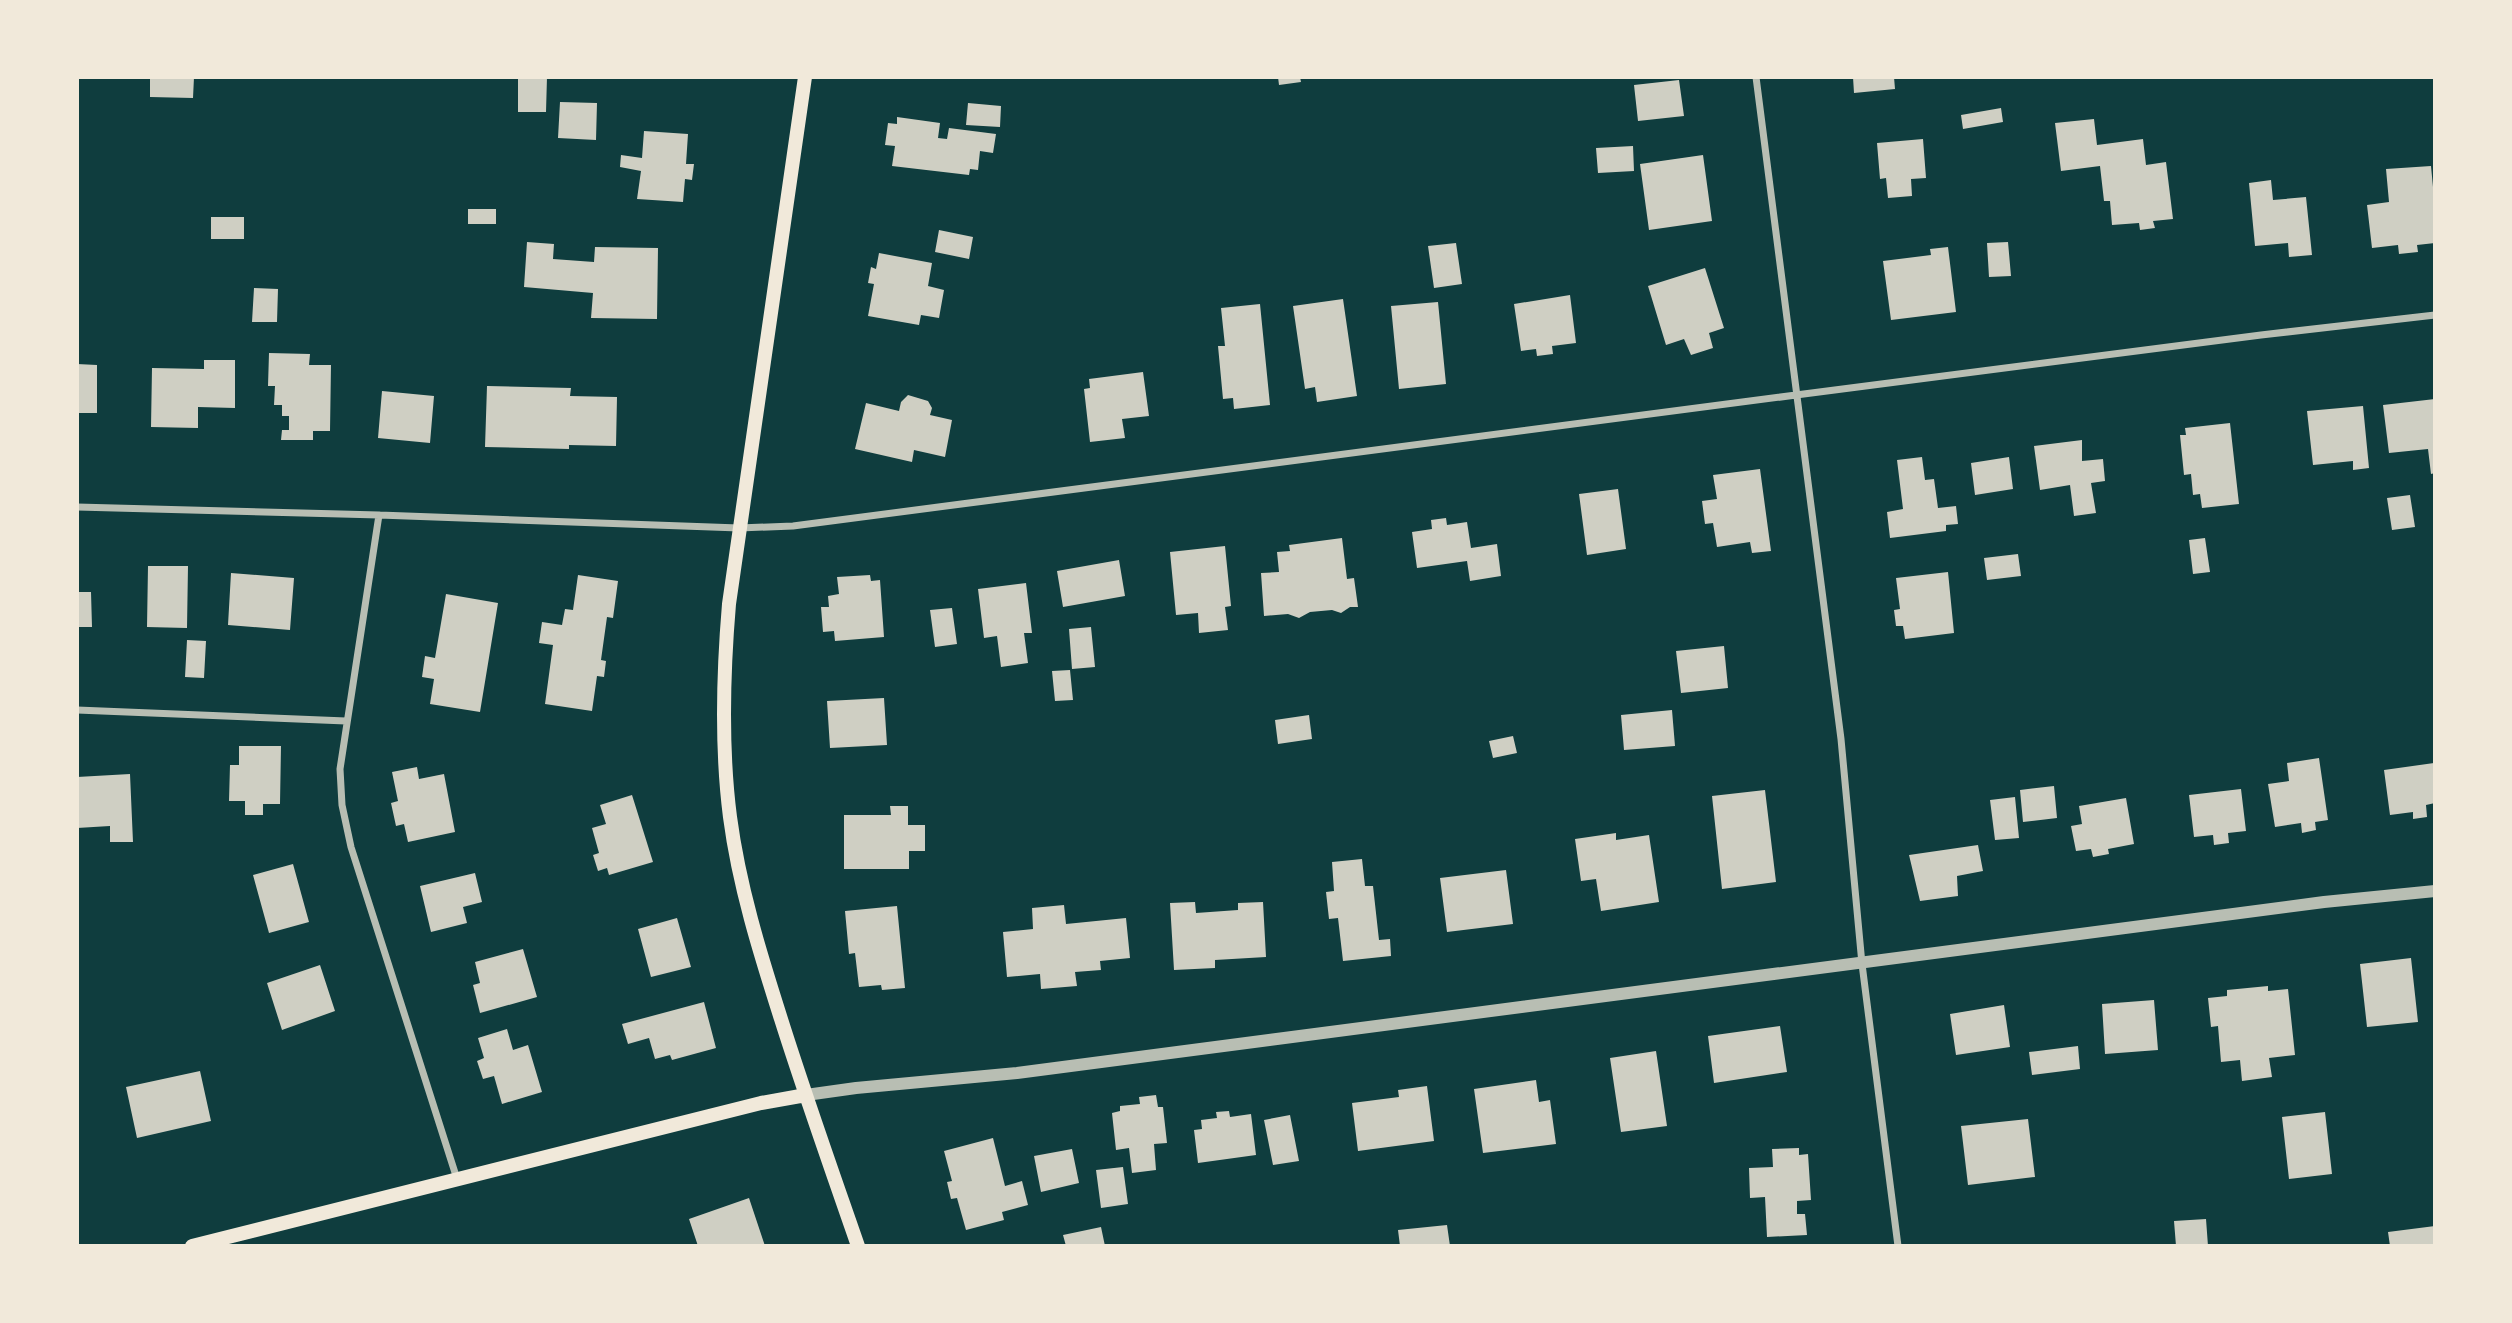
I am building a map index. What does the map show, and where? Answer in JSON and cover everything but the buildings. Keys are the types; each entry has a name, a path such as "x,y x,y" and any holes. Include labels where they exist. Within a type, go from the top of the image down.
{"main road":[{"path":"805,77 739,528 723,672 724,736 730,817 741,882 757,945 858,1246"},
{"path":"192,1246 761,1102 806,1096"}],"street":[{"path":"1756,77 1841,739 1862,964 1898,1246"},
{"path":"77,507 379,514 739,528 793,526 2262,335 2435,315"},
{"path":"379,514 346,721 340,769 342,805 351,847 457,1179"},
{"path":"77,710 346,721"},
{"path":"806,1096 856,1087 1017,1073 2323,902 2435,891"}]}
